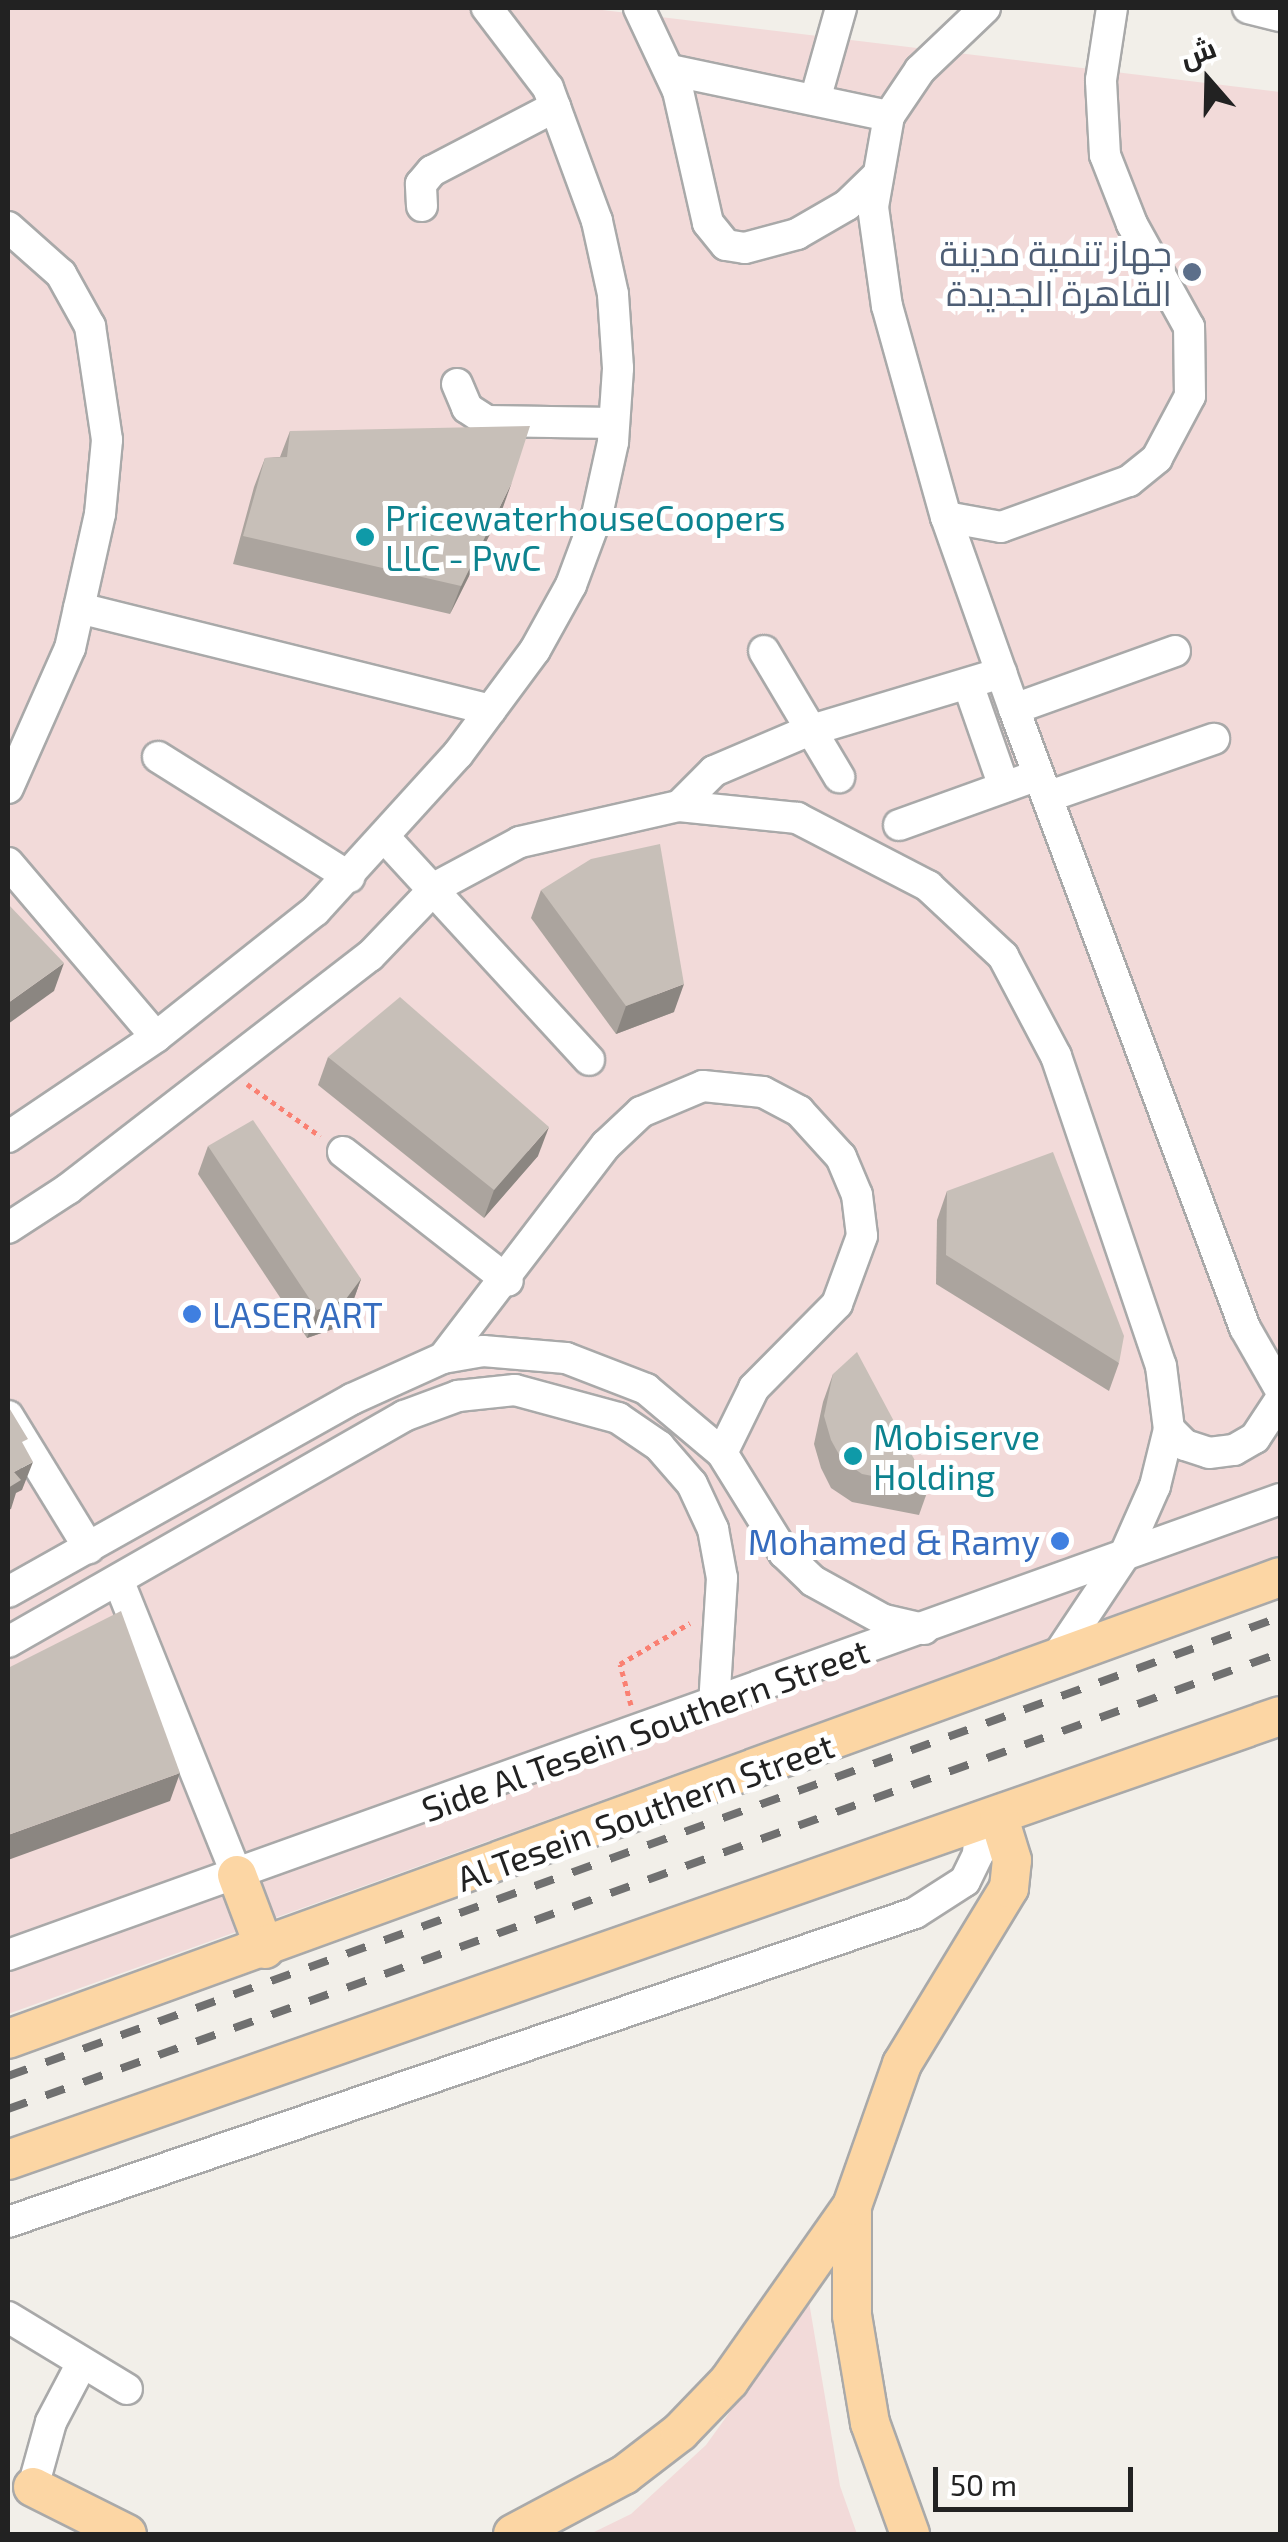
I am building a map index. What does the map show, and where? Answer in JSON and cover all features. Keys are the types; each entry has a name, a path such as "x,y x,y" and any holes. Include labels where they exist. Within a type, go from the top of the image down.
{"main road":[{"name":"Al Tesein Southern Street","path":"8,2039 265,1949 1280,1577"},
{"path":"8,2160 989,1821 1280,1716"},
{"path":"516,2534 624,2475 680,2432 729,2381 802,2284 852,2206 902,2064 1009,1888 1012,1860 989,1821"},
{"path":"237,1875 265,1949"},
{"path":"852,2206 852,2315 870,2423 910,2534"},
{"path":"802,2284 832,2288 852,2315"},
{"path":"20,2480 121,2534"},
{"path":"20,2480 72,2534"}],"street":[{"path":"8,1137 237,977 350,876 386,840 491,710 535,650 571,584 597,515 614,423 613,294 597,221 548,88 487,8"},
{"path":"638,8 670,70 712,232 735,248 797,234 847,205 875,178"},
{"path":"814,100 841,8"},
{"path":"985,8 920,70 890,116 875,178 874,233 887,306 946,518 1014,709 1245,1328 1280,1388"},
{"path":"964,568 1001,528 1129,480 1156,458 1190,396 1189,326 1132,224 1105,154 1101,80 1112,8"},
{"path":"1248,8 1280,16"},
{"path":"670,70 890,116"},
{"path":"422,206 421,184 432,171 555,108"},
{"path":"8,227 61,274 90,326 103,384 100,514 70,648 8,788"},
{"path":"457,384 467,408 487,422 614,423"},
{"path":"946,518 1001,528"},
{"path":"79,608 491,710"},
{"path":"764,651 838,777"},
{"path":"1014,709 1175,651"},
{"path":"679,806 714,770 808,731 1001,673"},
{"path":"968,684 1004,787"},
{"path":"900,825 1004,787 1042,786 1214,739"},
{"path":"158,756 350,876"},
{"path":"8,1228 370,956 436,888 520,842 679,806 797,818 928,886 1002,956 1056,1056 1094,1156 1162,1366 1168,1429 1155,1486 1124,1556 1054,1661"},
{"path":"386,840 436,888 590,1060"},
{"path":"8,863 156,1037"},
{"path":"443,1358 508,1282 606,1145 655,1102 723,1085 763,1092 799,1111 829,1140 850,1176 861,1215 858,1260 836,1304 754,1388 722,1453"},
{"path":"342,1152 508,1282"},
{"path":"8,1592 222,1471 443,1358 482,1350 523,1353 607,1370 646,1390 722,1453 784,1553 813,1581 884,1620 924,1628"},
{"path":"8,1642 246,1510 404,1416 458,1396 515,1390 618,1418 659,1446 699,1499 713,1529 722,1578 714,1704"},
{"path":"1168,1429 1186,1445 1209,1453 1234,1450 1255,1438 1280,1400"},
{"path":"8,1416 89,1548"},
{"path":"222,1471 246,1510"},
{"name":"Side Al Tesein Southern Street","path":"8,1955 639,1732 1280,1499"},
{"path":"119,1582 237,1875"},
{"path":"8,2222 914,1913 965,1881 989,1821"},
{"path":"8,2317 127,2389"},
{"path":"20,2480 82,2363"}],"path":[{"path":"224,1068 342,1152"},
{"path":"639,1732 620,1664 670,1639 704,1612 722,1578"}],"shaded area":[{"path":"8,8 586,8 1280,92 1280,1556 8,2014"},
{"path":"809,2302 840,2486 857,2534 590,2534 631,2514 706,2445"}],"building":[{"name":"PricewaterhouseCoopers LLC - PwC","path":"530,426 512,482 461,586 243,536 265,458 287,457 290,431"},
{"path":"660,844 684,984 626,1006 541,890 591,859"},
{"path":"8,904 64,963 8,1003"},
{"path":"400,997 549,1127 494,1190 328,1057"},
{"path":"253,1120 361,1279 346,1299 317,1310 208,1146"},
{"path":"1053,1152 1124,1336 1119,1363 946,1255 947,1191"},
{"path":"857,1352 929,1487 862,1474 842,1460 831,1440 824,1416 833,1374"},
{"path":"8,1406 28,1439 22,1442 33,1462 14,1472 21,1480 8,1488"},
{"path":"121,1611 180,1773 8,1835 8,1668"}],"railway":[{"path":"8,2076 1280,1617"},
{"path":"8,2109 1280,1653"}],"place":[{"name":"جهاز تنمية مدينة القاهرة الجديدة","path":"1192,272"},
{"name":"PricewaterhouseCoopers LLC - PwC","path":"365,537"},
{"name":"LASER ART","path":"192,1314"},
{"name":"Mobiserve Holding","path":"853,1456"},
{"name":"Mohamed & Ramy","path":"1060,1541"}]}
